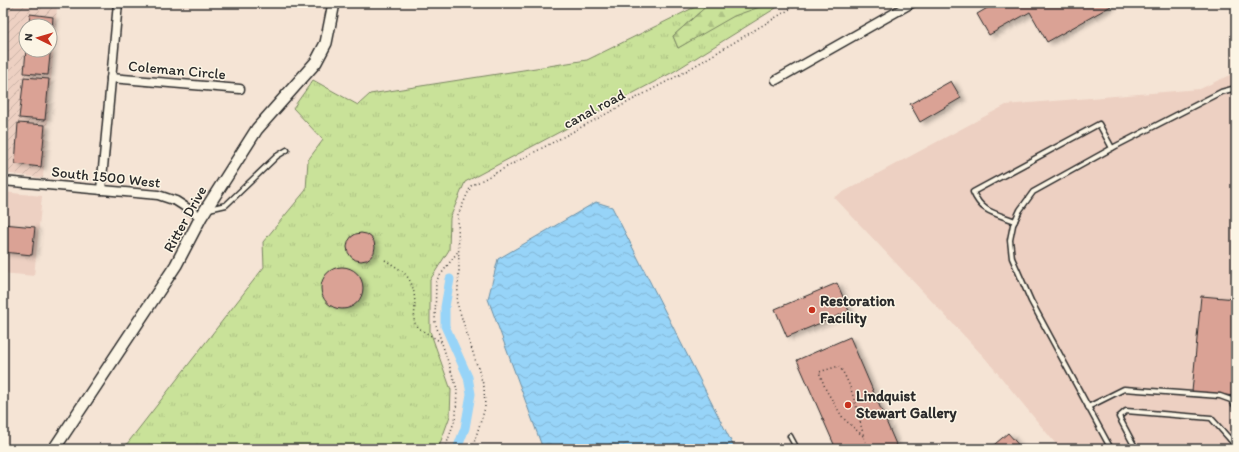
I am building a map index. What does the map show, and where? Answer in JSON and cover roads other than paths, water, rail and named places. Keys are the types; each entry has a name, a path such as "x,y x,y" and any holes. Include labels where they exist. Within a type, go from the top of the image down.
{"street":[{"path":"101,190 118,3"},
{"name":"Ritter Drive","path":"54,449 176,265 203,214 257,129 316,62 326,43 334,3"},
{"path":"776,80 912,3"},
{"name":"Coleman Circle","path":"111,78 240,89"},
{"name":"South 1500 West","path":"3,181 158,195 176,201 203,214"}],"lane":[{"path":"1111,449 1032,301 1012,258 1010,240 1015,221 1020,210 1033,192 1112,148 1221,92 1236,88"},
{"path":"1015,221 985,209 978,204 973,192 1099,124 1112,148"},
{"path":"203,214 226,205 277,156 287,150"},
{"path":"1088,407 1124,389 1220,396 1231,400 1236,407"},
{"path":"1136,449 1119,417 1126,411 1211,418 1236,446"},
{"path":"1230,439 1236,434"},
{"path":"790,436 797,449"}],"water":[{"path":"596,202 612,207 735,449 543,449 488,299 498,259"}],"waterway":[{"path":"450,279 445,307 445,326 468,377 471,394 465,428 457,449"}],"place":[{"name":"Restoration Facility","path":"812,310"},
{"name":"Lindquist Stewart Gallery","path":"848,405"}]}
